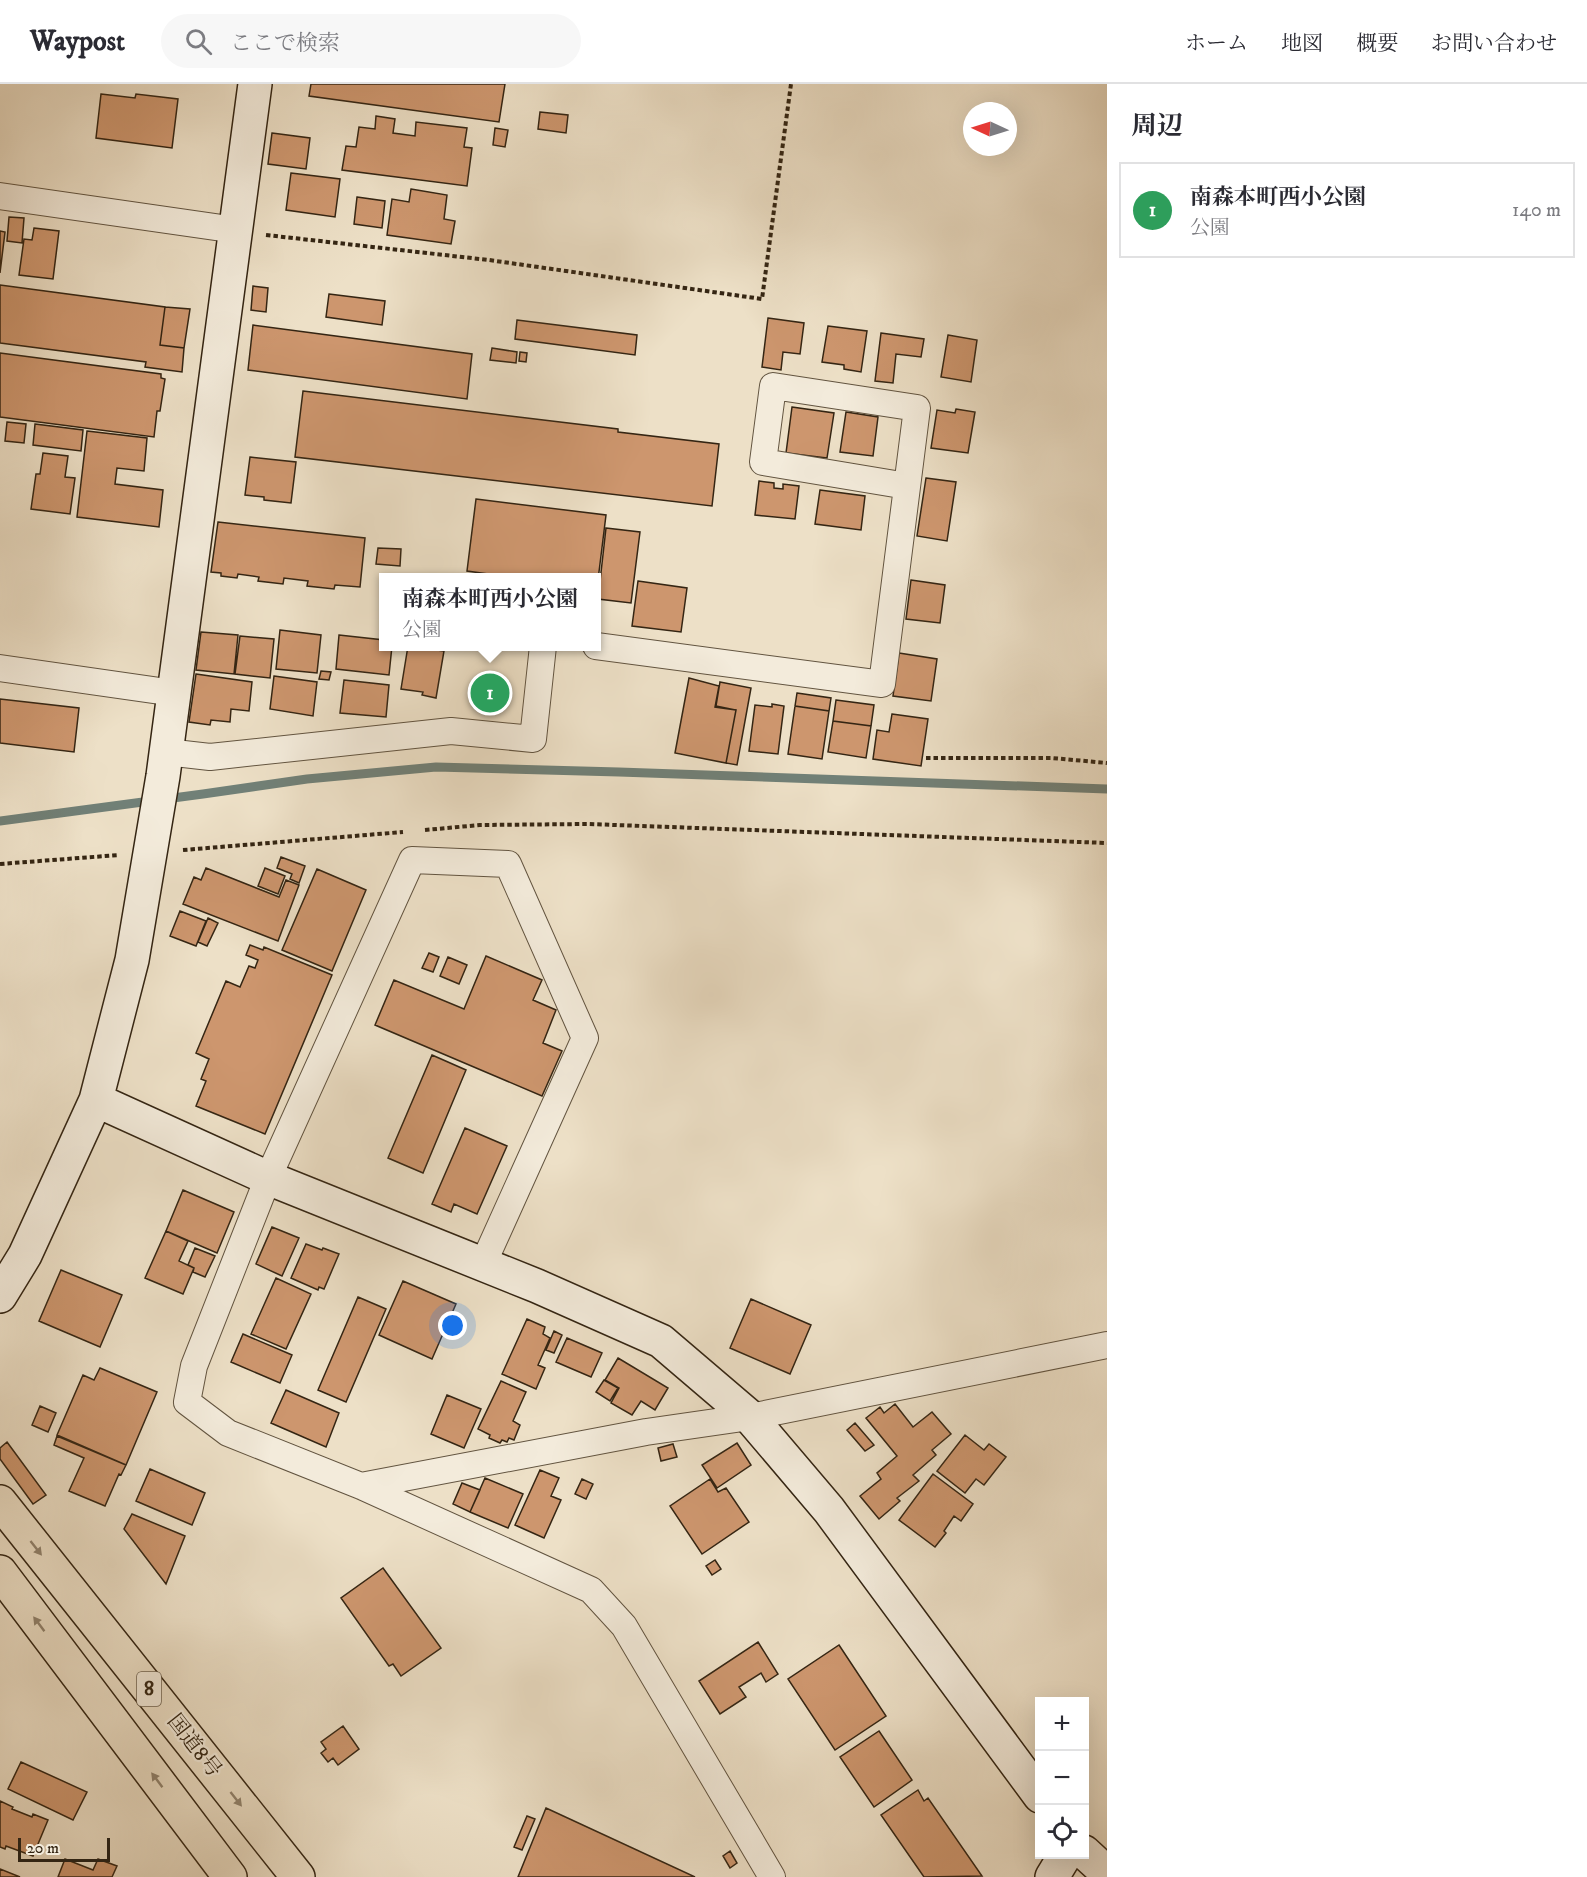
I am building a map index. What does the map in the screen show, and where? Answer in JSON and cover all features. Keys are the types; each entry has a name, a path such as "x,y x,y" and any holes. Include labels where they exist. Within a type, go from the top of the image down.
{"highway":[{"name":"国道8号","path":"0,1502 298,1877"},
{"name":"8","path":"0,1572 230,1877"}],"street":[{"path":"0,1296 25,1255 96,1100 132,960 174,693 255,84"},
{"path":"0,196 236,230"},
{"path":"601,647 882,684 917,408 773,387 764,462 907,486"},
{"path":"164,764 451,731 533,739 542,651"},
{"path":"0,668 174,693"},
{"path":"483,1264 585,1038 508,864 412,860 268,1178 194,1366 187,1402 228,1433 360,1486 591,1590 624,1626 772,1877"},
{"path":"96,1100 268,1178 537,1286 661,1341 750,1417 829,1510 1035,1789"},
{"path":"360,1486 646,1432 750,1417 1107,1345"},
{"path":"1089,1857 1107,1873"},
{"path":"1052,1877 1063,1859"}],"path":[{"path":"236,230 489,260 762,299 791,84"},
{"path":"926,758 1052,758 1107,763"},
{"path":"421,830 480,825 588,824 1107,843"},
{"path":"0,864 410,831"}],"building":[{"path":"311,84 505,84 499,122 309,96"},
{"path":"101,94 135,98 136,94 178,99 172,148 96,138"},
{"path":"540,112 568,115 566,133 538,129"},
{"path":"376,116 395,119 393,133 415,136 416,122 467,128 464,147 472,148 467,186 342,170 346,146 356,147 359,127 375,129"},
{"path":"495,128 508,130 505,147 493,145"},
{"path":"272,133 310,138 306,169 268,164"},
{"path":"291,173 340,179 335,217 286,210"},
{"path":"411,189 447,195 444,219 455,221 451,244 387,235 392,199 409,202"},
{"path":"357,197 385,201 382,228 354,224"},
{"path":"9,217 24,218 22,243 7,241"},
{"path":"34,228 59,231 53,279 19,275 24,239 32,240"},
{"path":"0,231 5,232 0,273"},
{"path":"0,285 165,307 160,345 184,348 182,372 145,367 146,362 0,343"},
{"path":"253,286 268,288 266,312 251,310"},
{"path":"329,294 385,301 382,325 326,317"},
{"path":"165,307 190,309 184,348 160,345"},
{"path":"768,318 804,323 800,354 783,352 781,370 762,367"},
{"path":"517,320 637,335 635,355 515,339"},
{"path":"253,325 472,354 467,399 248,370"},
{"path":"828,326 867,331 861,372 844,369 844,365 822,362"},
{"path":"881,333 924,339 921,357 896,354 893,383 875,381"},
{"path":"948,335 977,340 971,382 941,377"},
{"path":"492,348 517,352 516,363 490,360"},
{"path":"520,352 527,353 526,362 519,361"},
{"path":"0,353 161,374 161,378 165,379 160,411 157,411 154,437 0,417"},
{"path":"303,391 618,429 618,432 719,444 712,506 295,457"},
{"path":"792,407 834,413 827,458 786,453"},
{"path":"956,409 975,412 968,453 931,448 937,410 955,413"},
{"path":"846,412 878,417 873,456 840,452"},
{"path":"7,422 26,424 24,443 5,441"},
{"path":"35,424 83,430 81,451 33,445"},
{"path":"87,431 147,438 144,471 117,468 115,484 163,490 159,527 77,517"},
{"path":"43,453 68,456 65,477 75,478 70,514 31,509 36,474 40,474"},
{"path":"250,457 296,462 291,503 245,495"},
{"path":"926,478 956,482 947,541 917,536"},
{"path":"759,481 774,483 774,488 783,489 783,484 799,486 795,519 755,515"},
{"path":"820,490 865,496 861,530 815,524"},
{"path":"476,499 606,515 599,573 467,571"},
{"path":"218,522 365,538 360,587 335,585 334,589 307,586 308,581 284,578 283,584 258,581 259,577 238,574 237,578 211,572"},
{"path":"606,528 640,532 631,603 601,599 601,573"},
{"path":"378,548 401,549 400,566 376,564"},
{"path":"911,580 945,585 940,623 906,619"},
{"path":"638,581 687,588 681,632 632,626"},
{"path":"280,630 321,635 317,673 276,669"},
{"path":"201,632 238,635 234,674 196,670"},
{"path":"339,635 379,639 379,651 391,651 389,675 336,669"},
{"path":"240,636 274,639 270,678 235,674"},
{"path":"407,651 444,651 436,698 422,695 423,692 401,689"},
{"path":"899,653 937,659 931,701 893,696"},
{"path":"321,671 331,672 329,680 319,679"},
{"path":"196,674 252,682 249,711 231,709 230,722 211,720 210,725 189,722"},
{"path":"274,676 317,682 313,716 270,709"},
{"path":"689,678 719,686 715,707 736,710 726,763 675,753"},
{"path":"344,680 389,685 386,717 340,713"},
{"path":"720,682 751,688 737,765 726,763 736,710 716,706"},
{"path":"797,693 831,698 829,711 795,706"},
{"path":"0,699 79,708 74,752 0,743"},
{"path":"836,700 874,705 871,726 833,721"},
{"path":"772,704 784,706 778,754 749,751 755,705 772,707"},
{"path":"795,706 829,711 822,759 788,754"},
{"path":"892,714 928,719 921,766 873,759 877,730 889,732"},
{"path":"833,721 871,726 866,758 828,752"},
{"path":"281,857 305,866 299,883 290,879 292,874 277,868"},
{"path":"206,868 279,897 286,880 299,885 278,941 183,904 194,877 201,880"},
{"path":"265,868 285,876 278,894 258,886"},
{"path":"317,869 366,890 332,971 282,950"},
{"path":"180,911 206,921 196,946 170,936"},
{"path":"208,918 218,923 207,946 198,942"},
{"path":"250,945 263,950 264,947 332,975 265,1134 196,1106 206,1081 201,1079 209,1059 196,1053 226,981 240,987 249,966 255,968 258,960 246,955"},
{"path":"429,953 439,957 433,972 422,968"},
{"path":"486,956 542,980 533,1000 556,1010 543,1043 562,1051 542,1096 375,1025 394,980 464,1009"},
{"path":"448,957 467,965 459,984 440,976"},
{"path":"432,1055 466,1070 423,1173 388,1158"},
{"path":"465,1128 507,1146 477,1214 454,1204 451,1212 432,1204"},
{"path":"183,1190 234,1212 217,1253 166,1231"},
{"path":"272,1227 299,1238 282,1276 256,1264"},
{"path":"166,1231 188,1241 179,1261 194,1268 183,1294 145,1278"},
{"path":"306,1244 339,1254 324,1289 319,1287 318,1290 291,1278"},
{"path":"195,1248 215,1256 205,1277 193,1272 194,1268 188,1265"},
{"path":"61,1270 122,1295 100,1347 39,1321"},
{"path":"276,1278 311,1294 286,1349 251,1334"},
{"path":"403,1281 456,1304 432,1359 379,1335"},
{"path":"358,1297 386,1309 346,1402 318,1390"},
{"path":"751,1299 811,1325 790,1374 730,1348"},
{"path":"527,1319 545,1327 543,1334 550,1338 538,1365 545,1368 536,1389 502,1374"},
{"path":"554,1331 562,1335 554,1353 546,1350"},
{"path":"243,1334 292,1355 280,1383 231,1362"},
{"path":"567,1338 602,1353 591,1377 556,1362"},
{"path":"618,1358 668,1388 655,1410 641,1401 632,1415 611,1403 619,1388 605,1380"},
{"path":"100,1368 157,1392 126,1465 57,1435 83,1375 94,1380"},
{"path":"604,1380 618,1388 610,1401 596,1392"},
{"path":"501,1381 526,1392 513,1421 520,1425 514,1440 509,1438 507,1442 502,1440 500,1443 478,1429"},
{"path":"286,1390 339,1413 326,1447 271,1423"},
{"path":"447,1395 481,1409 464,1448 431,1434"},
{"path":"895,1404 913,1427 932,1412 951,1434 932,1450 936,1455 913,1475 919,1481 897,1498 900,1501 879,1519 860,1496 881,1479 877,1473 897,1456 866,1418 880,1407 884,1413"},
{"path":"40,1406 56,1413 48,1432 32,1425"},
{"path":"855,1423 874,1445 865,1451 847,1430"},
{"path":"965,1435 984,1450 989,1444 1006,1457 984,1485 976,1479 965,1493 937,1471"},
{"path":"57,1436 126,1465 121,1475 119,1474 105,1506 69,1491 84,1458 54,1445"},
{"path":"7,1442 46,1495 33,1504 0,1459 0,1448"},
{"path":"737,1443 751,1465 717,1488 702,1465"},
{"path":"673,1444 677,1457 661,1461 658,1448"},
{"path":"150,1469 205,1493 192,1525 136,1501"},
{"path":"540,1470 559,1478 551,1496 561,1500 544,1538 515,1525"},
{"path":"933,1474 973,1504 961,1521 954,1516 944,1531 946,1533 935,1547 899,1520"},
{"path":"485,1478 523,1494 508,1528 470,1512"},
{"path":"582,1479 593,1484 586,1499 575,1494"},
{"path":"710,1479 718,1492 726,1488 749,1522 702,1554 670,1506"},
{"path":"462,1483 480,1490 470,1512 453,1504"},
{"path":"132,1514 185,1536 166,1584 124,1529"},
{"path":"715,1560 721,1569 712,1575 706,1566"},
{"path":"383,1568 441,1648 401,1676 393,1664 389,1666 341,1598"},
{"path":"758,1642 778,1674 766,1682 761,1673 739,1687 746,1697 720,1714 699,1681"},
{"path":"839,1645 886,1716 835,1750 788,1679"},
{"path":"343,1726 359,1749 338,1765 333,1758 328,1762 321,1753 326,1749 321,1742"},
{"path":"879,1731 912,1780 874,1807 840,1757"},
{"path":"21,1762 87,1792 73,1820 8,1789"},
{"path":"918,1790 924,1801 928,1798 982,1876 924,1877 881,1815"},
{"path":"0,1801 32,1817 33,1814 48,1820 33,1856 6,1846 5,1849 0,1847"},
{"path":"546,1808 695,1877 518,1877"},
{"path":"527,1816 535,1819 522,1850 514,1847"},
{"path":"730,1851 737,1863 730,1868 723,1856"},
{"path":"65,1859 93,1870 98,1859 117,1866 112,1877 58,1877"},
{"path":"0,1869 20,1877 0,1877"}],"waterway":[{"path":"0,821 307,779 436,767 1107,789"}],"place":[{"name":"南森本町西小公園","path":"490,693"}]}
